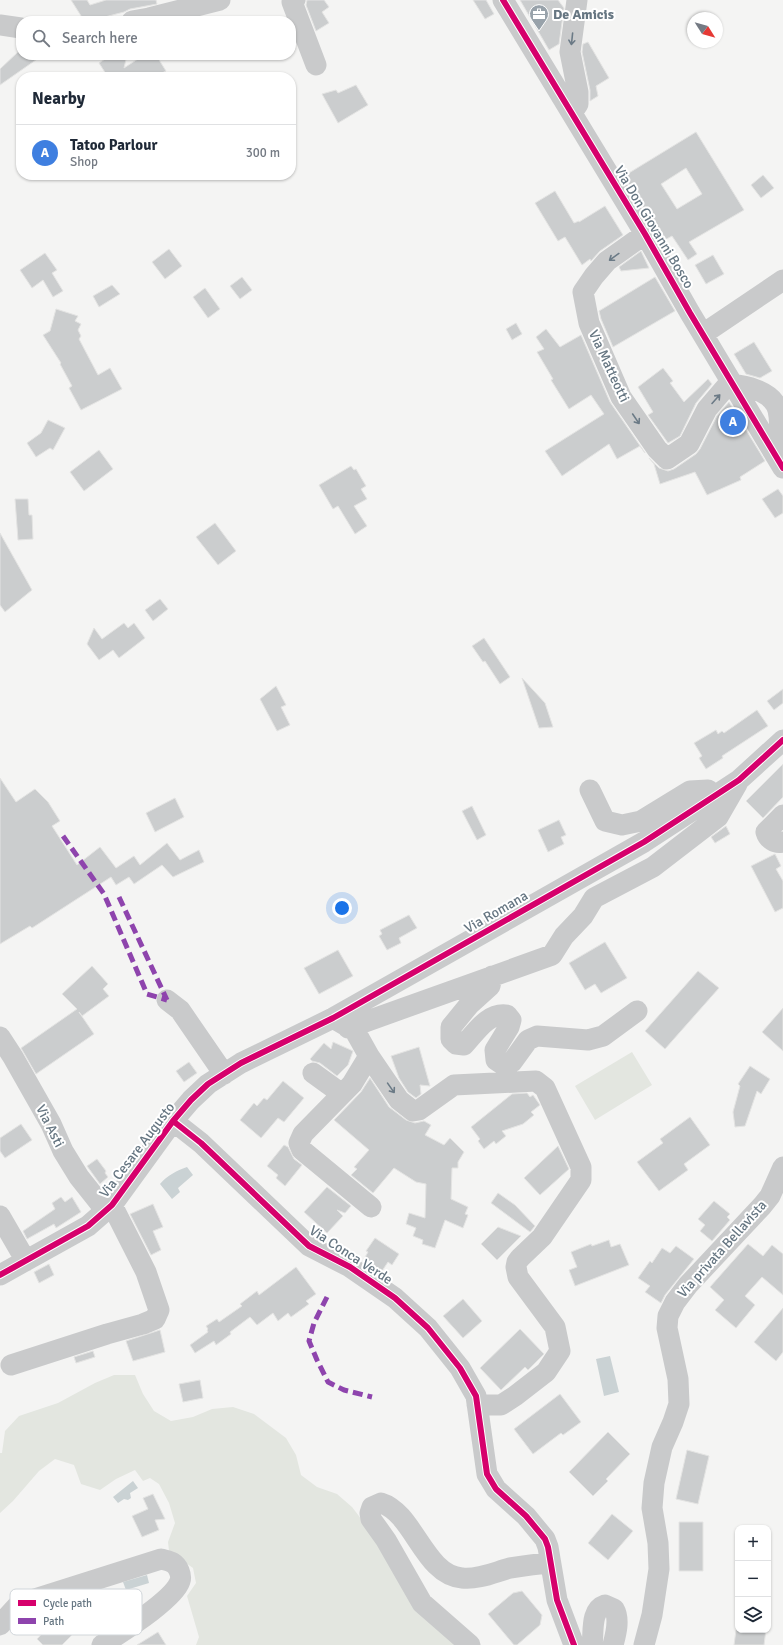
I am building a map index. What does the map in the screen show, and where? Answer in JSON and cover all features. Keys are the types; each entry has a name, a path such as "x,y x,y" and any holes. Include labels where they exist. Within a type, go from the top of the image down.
{"street":[{"path":"157,16 220,0"},
{"path":"295,0 292,2 316,65"},
{"name":"Via Don Giovanni Bosco","path":"503,0 645,234 781,464"},
{"path":"572,114 578,104 578,92 570,52 577,0"},
{"path":"0,25 16,27"},
{"name":"Via Matteotti","path":"645,234 607,261 594,276 584,292 589,323 621,397 657,449 668,459 689,444 706,409 732,383"},
{"path":"703,334 783,280"},
{"path":"732,383 745,385 780,403 781,464"},
{"name":"Via Romana","path":"216,1079 241,1063 340,1023 644,842 739,780 783,740"},
{"path":"340,1023 492,976 552,955 564,936 583,916 594,898 653,867 718,817 739,780"},
{"path":"590,790 605,820 622,825 641,821 690,791 708,790 716,796"},
{"path":"783,815 766,832 767,837 772,841 783,842"},
{"path":"492,976 490,986 469,1005 451,1027 451,1039 456,1044 464,1045 489,1018 498,1013 507,1015 511,1020 509,1027 495,1050 496,1060 505,1066 512,1062 528,1040 537,1036 588,1040 603,1036 637,1011"},
{"path":"167,1000 180,1010 216,1079"},
{"path":"340,1023 355,1032 369,1056 399,1100 413,1111 419,1110 454,1085 536,1081 545,1088 581,1167 581,1180 542,1238 520,1258 516,1267 518,1277 555,1327 560,1351 546,1372 515,1396 501,1405 477,1405"},
{"name":"Via Asti","path":"0,1037 17,1063 67,1157 79,1176 109,1208 136,1252 152,1287 159,1310 155,1319 143,1324 11,1365"},
{"path":"369,1056 352,1084 301,1137 300,1147 371,1207"},
{"path":"313,1073 342,1094"},
{"name":"Via Cesare Augusto","path":"0,1275 88,1226 109,1208 173,1121 191,1100 216,1079"},
{"name":"Via Conca Verde","path":"173,1121 201,1143 309,1246 350,1267 395,1298 428,1328 460,1368 476,1396 487,1474 496,1489 526,1516 545,1540 548,1547 557,1600 574,1645"},
{"name":"Via privata Bellavista","path":"644,1645 652,1615 659,1569 658,1543 652,1508 654,1483 662,1447 679,1404 678,1379 667,1328 668,1316 674,1302 688,1285 770,1196 783,1167"},
{"path":"0,1216 26,1261"},
{"path":"470,1645 422,1603 386,1540 371,1519 370,1513 372,1507 381,1503 397,1512 433,1560 441,1569 452,1575 462,1578 473,1577 525,1566 550,1563"},
{"path":"66,1589 161,1559 172,1562 179,1570 181,1581 174,1592 164,1602 142,1617"},
{"path":"592,1645 595,1615 598,1608 604,1605 614,1609 617,1615 616,1634 613,1645"},
{"path":"0,1625 10,1614"},
{"path":"102,1645 116,1635"}],"shaded area":[{"path":"632,1052 652,1085 595,1120 575,1086"},
{"path":"187,1167 193,1175 178,1188 180,1192 172,1199 160,1184 172,1174"},
{"path":"610,1356 619,1392 604,1396 596,1359"},
{"path":"114,1375 135,1375 143,1394 154,1411 171,1421 193,1417 212,1409 233,1407 254,1414 286,1438 296,1455 301,1475 317,1487 337,1494 352,1507 458,1645 196,1645 199,1637 187,1596 196,1583 193,1568 169,1551 168,1542 175,1523 169,1503 159,1484 150,1478 143,1481 135,1470 116,1479 100,1490 81,1484 74,1465 55,1459 39,1471 13,1501 0,1513 0,1453 2,1453 5,1431 19,1416 58,1403 95,1383"},
{"path":"133,1481 138,1488 130,1493 131,1498 128,1500 124,1499 118,1503 113,1497"},
{"path":"147,1575 149,1583 126,1589 123,1582"}],"building":[{"path":"71,0 87,0 90,5 106,0 156,0 157,4 130,9 109,16 81,16"},
{"path":"307,0 324,0 329,7 322,12 329,23 316,31 306,5"},
{"path":"473,0 486,0 494,14 485,19"},
{"path":"520,0 558,0 564,8 559,44 549,50"},
{"path":"588,42 609,78 596,86 598,96 590,101 590,90 582,52 583,44"},
{"path":"16,54 16,60 36,60 19,72 16,72 16,74 0,85 0,69"},
{"path":"104,60 126,60 124,68 136,60 159,60 166,71 105,72 99,63"},
{"path":"356,85 368,105 338,123 322,94 336,90 338,93"},
{"path":"696,132 744,210 689,242 697,254 688,260 672,236 663,241 624,176","holes":["686,168 702,194 677,209 661,184"]},
{"path":"763,175 774,188 761,198 751,185"},
{"path":"555,191 574,223 579,222 605,206 623,235 600,251 591,261 590,259 582,265 565,237 558,241 535,203"},
{"path":"169,249 182,266 165,279 152,262"},
{"path":"641,251 649,268 621,271 619,267"},
{"path":"45,253 57,270 52,273 63,291 53,297 43,280 32,288 20,270"},
{"path":"713,255 724,274 706,284 695,265"},
{"path":"242,277 252,290 240,299 230,286"},
{"path":"655,277 675,311 613,347 599,311"},
{"path":"112,285 120,294 99,307 93,296"},
{"path":"205,288 220,309 208,318 193,297"},
{"path":"56,309 78,316 75,321 81,324 78,330 81,336 79,339 98,375 110,368 122,389 81,410 69,388 72,386 60,364 61,363 43,335 50,331"},
{"path":"516,323 522,334 512,340 506,329"},
{"path":"546,329 560,347 581,335 610,402 645,453 640,446 617,459 609,444 562,476 545,451 604,414 591,395 569,409 551,380 553,379 537,352 544,349 536,337"},
{"path":"754,342 772,371 760,378 746,374 734,354"},
{"path":"663,368 673,381 670,383 684,402 708,379 712,384 696,403 680,436 668,443 648,415 653,412 638,387"},
{"path":"729,402 765,461 740,477 741,480 707,495 695,472 660,484 654,464 649,458 659,468 668,471 674,469 696,454 717,416"},
{"path":"48,420 65,428 53,450 50,448 36,457 27,443 41,433"},
{"path":"99,450 113,469 84,491 70,472"},
{"path":"351,466 354,470 356,469 366,486 361,489 367,499 354,506 367,526 355,534 338,506 333,509 319,485"},
{"path":"778,489 783,496 783,513 775,518 762,499"},
{"path":"15,499 28,499 29,515 32,515 33,539 18,540"},
{"path":"215,523 236,551 218,565 196,537"},
{"path":"0,533 32,590 5,612 0,605"},
{"path":"160,599 168,609 153,621 145,610"},
{"path":"124,623 128,628 134,623 145,638 119,658 113,650 99,660 87,644 94,628 102,639"},
{"path":"484,638 510,677 500,684 485,661 483,662 472,646"},
{"path":"522,678 545,703 553,727 539,728"},
{"path":"276,686 286,705 281,707 290,725 277,731 260,699"},
{"path":"783,689 783,703 774,710 767,701"},
{"path":"757,710 768,726 722,756 723,758 706,769 699,758 702,756 694,743 716,730 718,734 722,731 724,733"},
{"path":"783,764 783,797 763,818 746,801"},
{"path":"0,778 16,802 35,789 48,802 60,821 52,826 77,865 100,847 116,868 134,856 140,865 167,843 180,860 199,850 204,862 173,877 162,865 134,884 129,877 116,885 111,877 32,928 30,926 0,944"},
{"path":"175,798 184,817 155,832 146,813"},
{"path":"472,806 486,835 477,840 462,811"},
{"path":"559,820 566,835 561,837 564,844 548,852 538,830"},
{"path":"726,826 730,834 715,843 711,837"},
{"path":"775,854 781,866 776,869 783,881 783,908 775,912 751,866"},
{"path":"409,915 417,928 399,938 401,943 387,950 379,936 382,934 380,930"},
{"path":"605,942 627,978 601,993 595,984 585,990 569,963"},
{"path":"338,950 353,976 319,994 304,968"},
{"path":"92,966 108,984 103,989 109,996 82,1016 79,1012 94,1034 36,1074 21,1048 77,1009 62,994"},
{"path":"698,971 719,988 665,1049 645,1031"},
{"path":"783,1008 783,1051 762,1032"},
{"path":"333,1042 353,1051 348,1065 337,1076 320,1063 310,1059 324,1043 331,1049"},
{"path":"419,1047 430,1086 420,1085 421,1094 416,1098 408,1092 399,1078 391,1056"},
{"path":"189,1062 197,1073 184,1082 176,1071"},
{"path":"750,1066 770,1079 761,1094 757,1091 745,1126 735,1127 733,1112 740,1086 738,1084"},
{"path":"370,1078 389,1107 406,1120 415,1123 424,1121 431,1125 425,1135 444,1145 450,1138 464,1152 458,1162 458,1168 452,1168 451,1199 468,1207 465,1214 468,1215 463,1228 445,1220 435,1248 422,1244 423,1240 413,1236 416,1228 406,1224 409,1213 425,1218 426,1184 416,1182 394,1168 373,1193 351,1175 357,1169 354,1167 369,1150 334,1120 361,1092"},
{"path":"283,1081 304,1098 284,1122 278,1118 261,1138 240,1120 254,1103 257,1106 264,1098 267,1100"},
{"path":"527,1093 530,1097 533,1095 540,1105 531,1112 534,1115 523,1124 502,1131 506,1136 496,1144 494,1141 484,1149 478,1141 480,1139 471,1127 512,1094"},
{"path":"690,1117 710,1145 684,1164 688,1170 659,1191 637,1162 663,1143 660,1139"},
{"path":"21,1124 32,1140 5,1158 0,1151 0,1138"},
{"path":"284,1145 288,1147 294,1159 302,1165 285,1186 276,1178 278,1175 267,1166"},
{"path":"558,1146 569,1169 540,1195 524,1178"},
{"path":"97,1159 106,1171 105,1173 108,1177 100,1184 87,1166"},
{"path":"327,1187 351,1206 345,1213 337,1210 343,1216 327,1233 304,1212"},
{"path":"498,1193 515,1205 535,1226 530,1232 491,1203"},
{"path":"61,1197 65,1202 72,1197 81,1212 56,1228 54,1224 27,1239 23,1231 55,1209 52,1203"},
{"path":"714,1201 730,1214 727,1217 730,1220 712,1241 700,1231 705,1225 698,1219"},
{"path":"153,1204 163,1227 153,1231 161,1250 151,1255 130,1214"},
{"path":"498,1227 521,1236 497,1260 481,1244"},
{"path":"375,1238 399,1254 392,1265 388,1262 382,1271 364,1259 368,1252 366,1251"},
{"path":"609,1240 611,1247 620,1244 629,1265 575,1286 569,1270 577,1267 571,1252 591,1244 592,1246"},
{"path":"748,1244 763,1256 772,1245 783,1254 783,1295 762,1277 745,1296 755,1305 736,1328 715,1310 724,1300 710,1287"},
{"path":"676,1246 694,1259 665,1295 661,1303 645,1292 650,1286 638,1278 650,1261 652,1263 662,1248 670,1253"},
{"path":"49,1264 54,1275 39,1283 34,1272"},
{"path":"296,1267 316,1294 306,1301 309,1304 291,1317 288,1313 278,1321 273,1313 257,1325 250,1317 216,1345 214,1341 195,1353 190,1345 208,1332 206,1326 217,1319 219,1322 242,1306 240,1304 257,1291 259,1295"},
{"path":"463,1299 482,1321 463,1338 443,1316"},
{"path":"783,1308 783,1352 776,1361 754,1342"},
{"path":"520,1329 544,1354 528,1370 525,1367 501,1390 480,1368"},
{"path":"160,1330 165,1352 133,1361 126,1341"},
{"path":"93,1351 95,1357 76,1363 74,1357"},
{"path":"200,1380 203,1398 183,1402 179,1384"},
{"path":"560,1394 581,1422 563,1435 561,1433 533,1454 514,1429"},
{"path":"608,1432 630,1454 606,1479 608,1481 593,1496 569,1472"},
{"path":"687,1450 709,1456 698,1504 676,1499"},
{"path":"153,1494 165,1519 155,1520 159,1530 142,1537 132,1516 148,1509 143,1498"},
{"path":"612,1514 633,1531 608,1560 588,1543"},
{"path":"679,1522 703,1522 703,1571 679,1571"},
{"path":"522,1591 542,1615 540,1625 517,1645 514,1645 488,1614 513,1593"},
{"path":"158,1632 166,1645 137,1645"},
{"path":"736,1633 766,1633 764,1645 734,1645"},
{"path":"41,1635 72,1635 62,1645 43,1645 37,1639"}],"marked path":[{"path":"63,836 104,894 147,994 167,1000"},
{"path":"119,897 167,1000"},
{"path":"327,1297 314,1323 309,1341 317,1360 328,1382 344,1390 372,1397"}],"cycle path":[{"path":"503,0 645,234 690,313 783,468"},
{"path":"0,1275 88,1226 112,1205 173,1121 191,1100 208,1084 241,1063 333,1018 644,842 739,780 783,740"},
{"path":"173,1121 201,1143 309,1246 350,1267 395,1298 428,1328 460,1368 476,1396 487,1474 496,1489 526,1516 545,1539 548,1547 557,1600 574,1645"}],"place":[{"name":"De Amicis","path":"539,31"},
{"name":"Tatoo Parlour","path":"733,422"}]}
